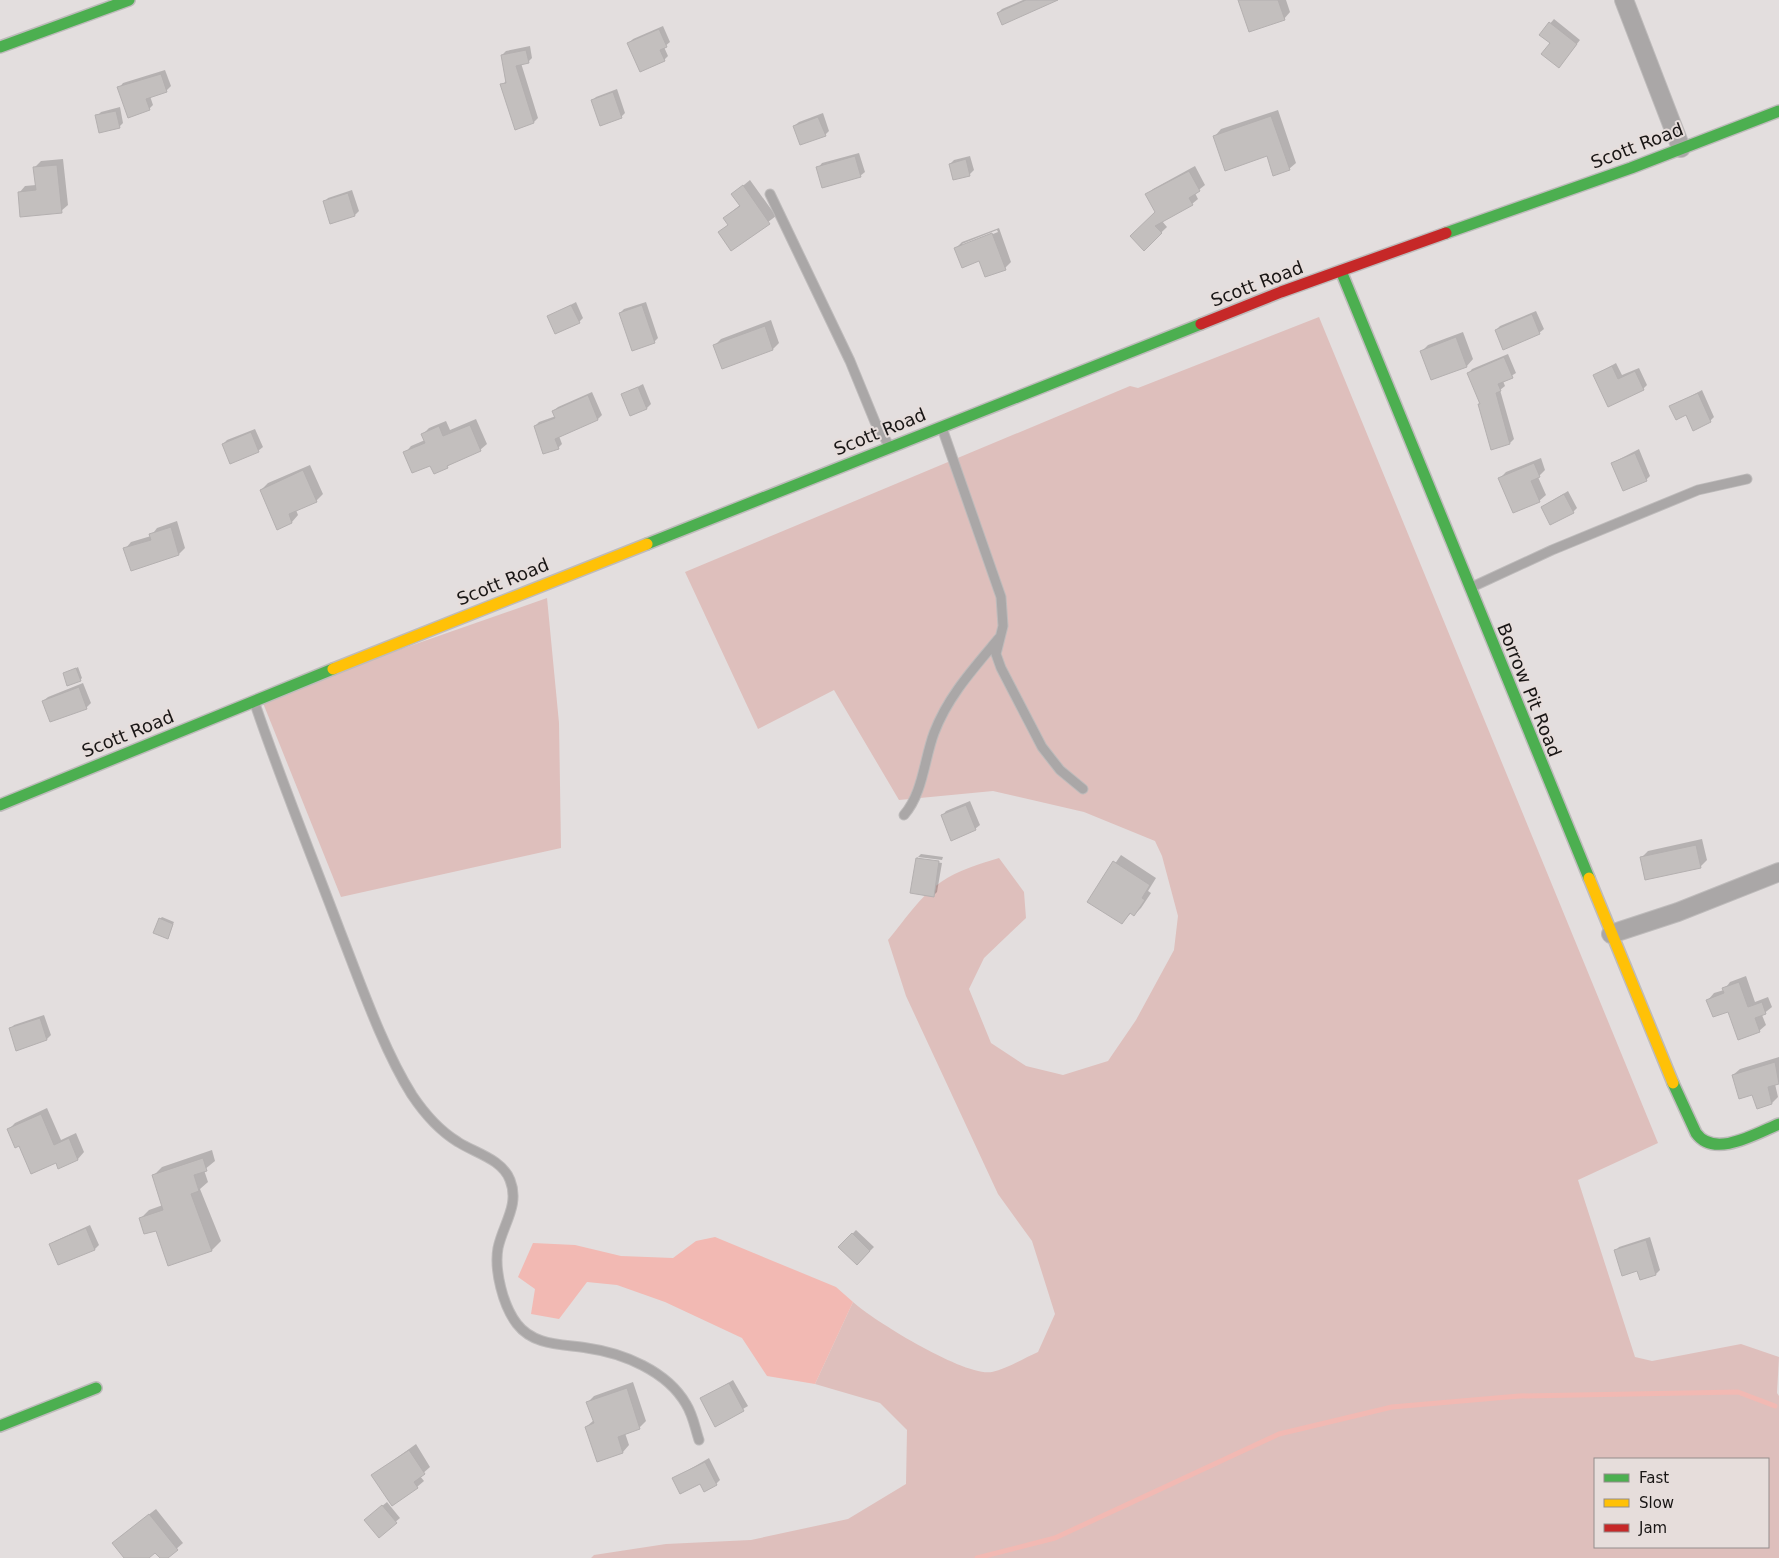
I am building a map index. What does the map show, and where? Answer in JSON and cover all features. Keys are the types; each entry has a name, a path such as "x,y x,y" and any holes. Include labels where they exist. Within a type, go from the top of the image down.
{"street":[{"path":"0,47 129,0"},
{"path":"1624,0 1681,148"},
{"name":"Scott Road","path":"0,805 254,700 1281,292 1681,148 1779,110"},
{"name":"Borrow Pit Road","path":"1341,271 1688,1120 1700,1139 1710,1144 1721,1145 1779,1124"},
{"path":"1611,934 1678,912 1779,872"},
{"path":"0,1426 96,1388"}],"lane":[{"path":"770,194 850,361 875,422 891,447"},
{"path":"941,427 1001,597 1004,626 999,638 996,654 1001,668 1042,747 1060,770 1083,789"},
{"path":"1469,588 1552,550 1698,490 1747,479"},
{"path":"904,815 913,804 934,733 946,706 962,682 999,638"},
{"path":"254,700 354,967 397,1069 413,1096 440,1128 457,1141 497,1163 510,1178 514,1191 514,1205 498,1248 497,1266 498,1280 512,1316 524,1332 536,1339 614,1354 646,1368 664,1379 679,1393 687,1405 699,1440"}],"shaded area":[{"path":"1319,317 1658,1143 1578,1180 1635,1357 1652,1361 1741,1344 1779,1357 1777,1393 1779,1396 1779,1558 591,1558 594,1555 666,1544 751,1540 848,1519 906,1484 907,1430 880,1403 815,1384 853,1302 880,1322 920,1346 962,1366 979,1371 998,1371 1038,1352 1055,1314 1032,1241 998,1194 906,996 888,940 919,901 933,888 955,874 999,858 1024,892 1026,918 984,958 969,989 991,1043 1026,1066 1063,1075 1108,1061 1136,1020 1174,950 1178,916 1162,856 1155,841 1084,812 993,791 899,800 834,690 758,729 685,572 1130,386 1138,388"},
{"path":"547,598 559,723 561,848 341,897 261,698"},
{"path":"715,1237 836,1287 853,1302 815,1384 767,1376 742,1338 665,1302 617,1285 587,1282 559,1319 531,1314 535,1289 518,1277 533,1243 575,1245 621,1256 673,1258 696,1241"}],"building":[{"path":"1026,0 1058,0 1002,25 997,13"},
{"path":"1238,0 1278,0 1285,20 1249,32"},
{"path":"1549,22 1577,44 1559,68 1541,54 1550,43 1539,35"},
{"path":"659,29 667,47 660,50 665,61 640,72 627,43"},
{"path":"526,50 529,63 516,66 534,123 515,130 500,84 506,83 501,55"},
{"path":"161,74 167,92 146,99 150,110 128,118 117,87"},
{"path":"613,92 622,118 600,126 591,100"},
{"path":"116,111 120,128 99,133 95,115"},
{"path":"1271,116 1290,170 1273,176 1267,156 1225,171 1213,136"},
{"path":"818,117 826,136 800,145 793,126"},
{"path":"855,156 861,177 822,188 816,167"},
{"path":"966,159 970,176 953,180 949,164"},
{"path":"57,165 62,213 20,217 18,192 36,190 33,167"},
{"path":"1189,171 1200,191 1189,198 1193,205 1155,226 1162,233 1144,251 1130,236 1155,212 1145,194"},
{"path":"743,185 770,224 731,251 718,232 728,225 723,218 740,206 731,194"},
{"path":"348,193 355,216 330,224 323,201"},
{"path":"992,233 1006,270 985,277 979,261 962,268 954,248"},
{"path":"571,305 580,323 555,334 547,316"},
{"path":"642,305 655,343 632,351 619,313"},
{"path":"1532,314 1540,334 1503,350 1495,330"},
{"path":"765,326 773,350 722,369 713,345"},
{"path":"1456,337 1467,367 1431,380 1420,351"},
{"path":"1504,357 1513,378 1498,384 1501,391 1496,393 1510,444 1491,450 1478,404 1480,404 1467,373"},
{"path":"1612,366 1618,379 1635,371 1644,390 1608,407 1593,375"},
{"path":"638,387 647,409 630,416 621,394"},
{"path":"1698,393 1711,422 1693,431 1686,415 1676,420 1669,406"},
{"path":"588,395 598,420 555,439 559,449 543,454 534,426 555,418 552,411"},
{"path":"470,425 481,451 434,474 430,466 412,473 403,452 425,443 421,434 439,426 443,436"},
{"path":"251,432 259,452 230,464 222,444"},
{"path":"1635,453 1647,481 1623,491 1611,463"},
{"path":"1534,463 1540,477 1531,481 1540,502 1513,513 1498,478"},
{"path":"303,470 317,502 289,514 292,523 277,530 260,490"},
{"path":"1564,494 1574,513 1550,525 1541,507"},
{"path":"171,527 179,555 131,571 123,548 151,540 149,534"},
{"path":"76,668 81,681 67,686 63,673"},
{"path":"79,687 87,709 50,722 42,701"},
{"path":"966,805 976,830 951,841 941,815"},
{"path":"1696,845 1701,868 1645,880 1640,857"},
{"path":"916,858 939,861 934,897 910,893"},
{"path":"1113,861 1150,885 1142,898 1145,900 1134,916 1130,913 1122,924 1087,902"},
{"path":"159,918 173,924 168,939 153,933"},
{"path":"1739,982 1748,1007 1762,1002 1766,1014 1755,1018 1760,1032 1738,1040 1728,1012 1713,1017 1706,1000 1724,993 1722,988"},
{"path":"40,1018 47,1040 16,1051 9,1028"},
{"path":"1775,1062 1779,1084 1768,1087 1772,1104 1757,1109 1752,1095 1739,1099 1732,1075"},
{"path":"41,1114 54,1145 69,1138 78,1160 58,1169 56,1163 31,1174 19,1146 15,1148 7,1129"},
{"path":"203,1158 207,1171 194,1175 199,1191 191,1194 212,1251 168,1266 156,1231 144,1234 139,1218 163,1210 152,1175"},
{"path":"86,1228 95,1250 58,1265 49,1244"},
{"path":"852,1233 870,1251 857,1265 838,1247"},
{"path":"1646,1240 1656,1275 1640,1280 1637,1271 1622,1276 1614,1250"},
{"path":"729,1383 744,1411 715,1427 700,1398"},
{"path":"627,1388 640,1429 618,1437 623,1453 597,1462 585,1427 594,1423 586,1402"},
{"path":"409,1450 425,1474 414,1482 418,1488 392,1506 371,1475"},
{"path":"705,1462 717,1485 704,1492 700,1484 680,1494 672,1478"},
{"path":"382,1505 397,1523 379,1538 364,1520"},
{"path":"149,1514 178,1550 168,1558 160,1558 155,1553 149,1558 124,1558 112,1543"}],"waterway":[{"path":"977,1558 1055,1538 1279,1434 1392,1407 1519,1396 1738,1392 1775,1406"}],"traffic: fast":[{"path":"0,47 129,0"},
{"path":"1446,233 1631,168 1779,111"},
{"path":"1341,271 1589,878"},
{"path":"647,544 1201,324"},
{"path":"0,805 333,669"},
{"path":"1673,1083 1696,1133 1704,1140 1713,1144 1736,1142 1779,1124"},
{"path":"0,1426 96,1388"}],"traffic: slow":[{"path":"333,669 647,544"},
{"path":"1589,878 1673,1083"}],"traffic: jam":[{"path":"1201,324 1281,292 1446,233"}]}
